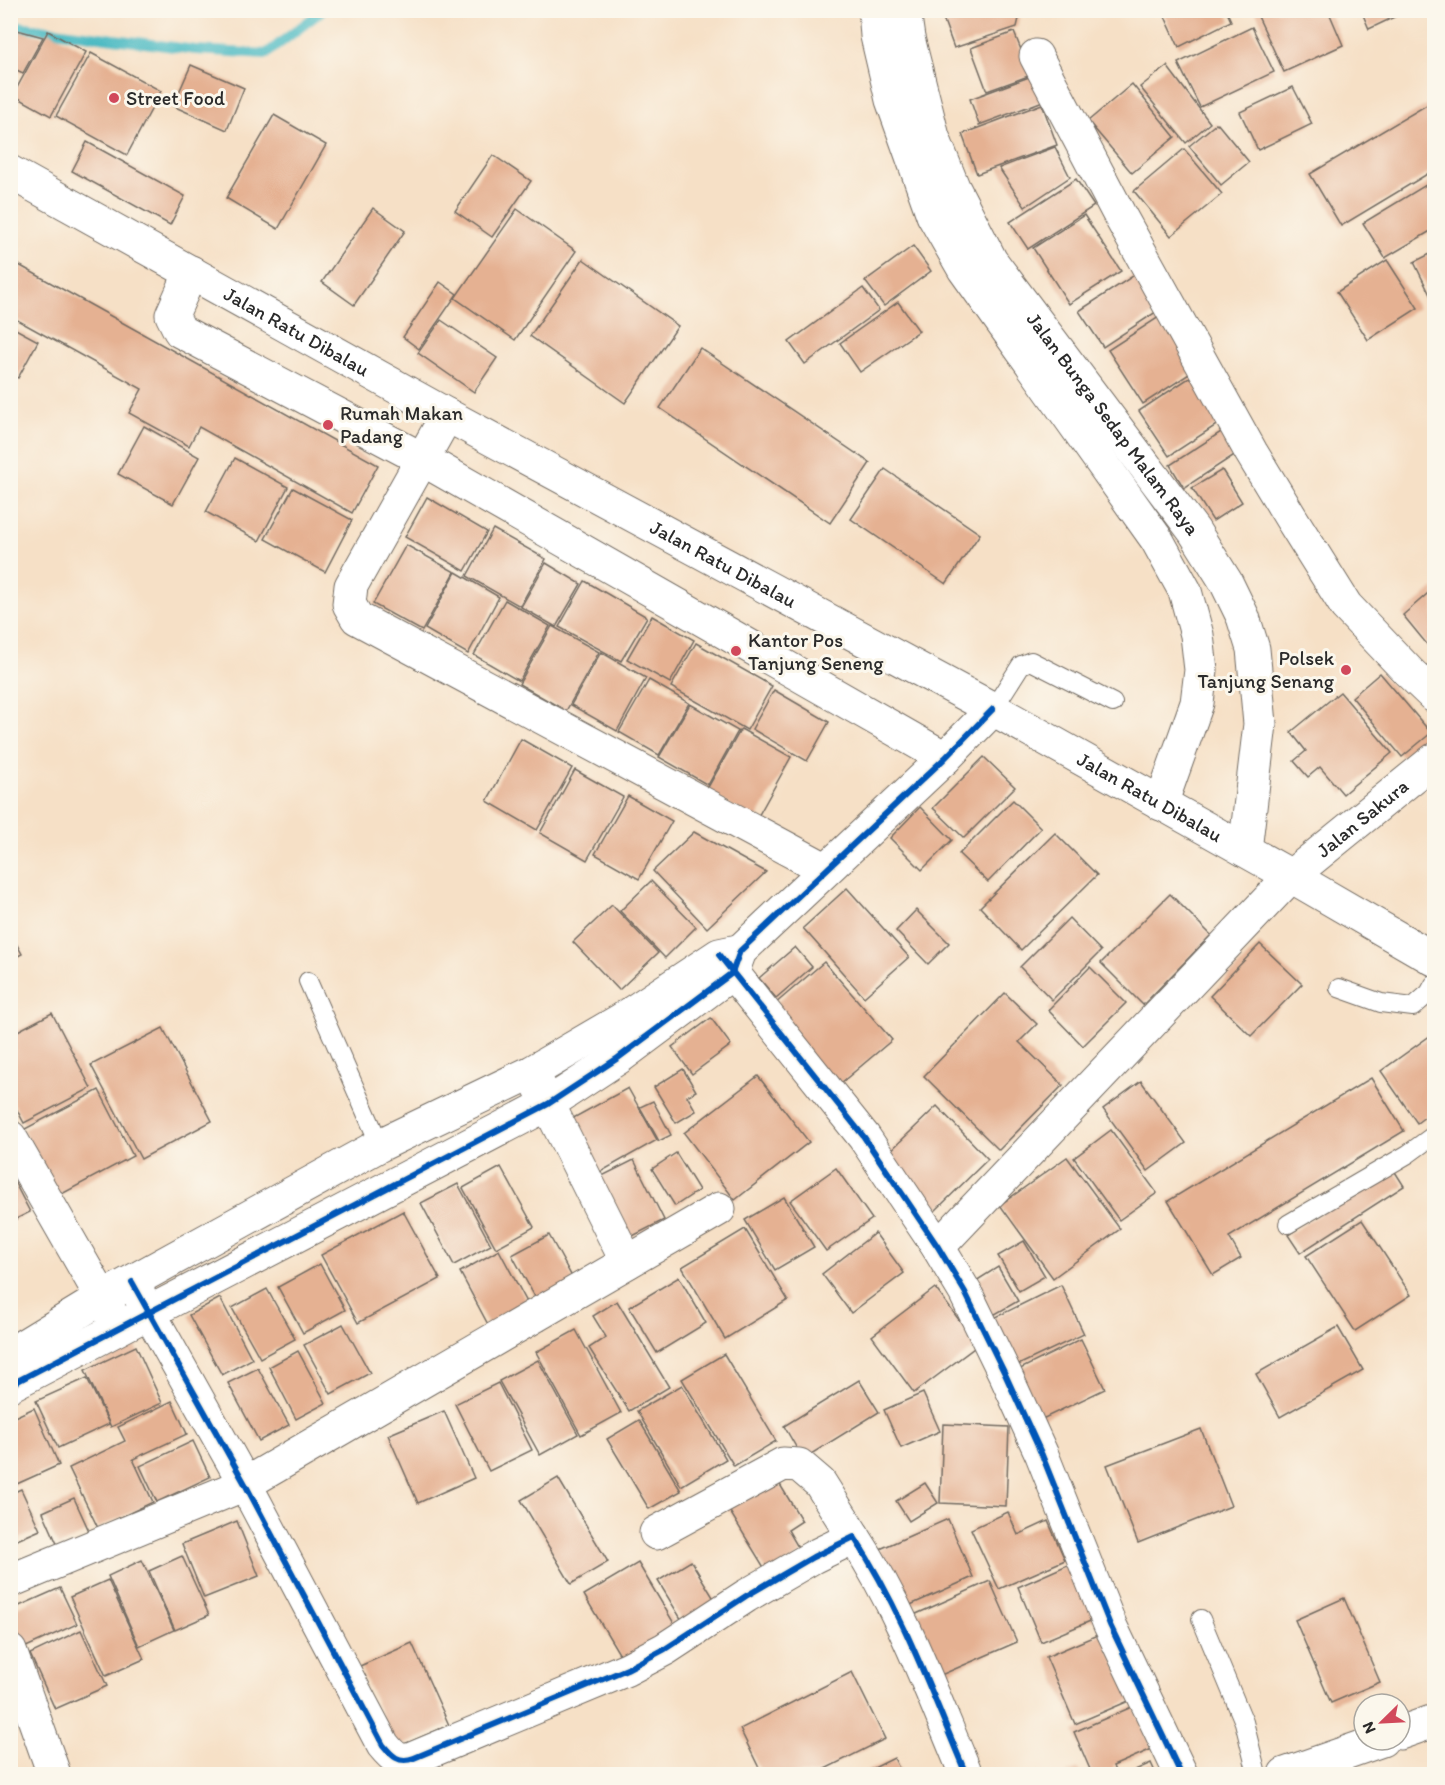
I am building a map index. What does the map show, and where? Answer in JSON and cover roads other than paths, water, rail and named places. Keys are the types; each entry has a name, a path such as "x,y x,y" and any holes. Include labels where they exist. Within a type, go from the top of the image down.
{"street":[{"name":"Jalan Bunga Sedap Malam Raya","path":"875,10 877,36 892,100 933,215 964,269 1157,540 1185,591 1197,635 1201,670 1197,703 1161,804"},
{"name":"Jalan Bunga Sedap Malam Raya","path":"904,10 908,38 933,137 953,188 991,261 1194,531 1226,582 1243,617 1253,649 1260,724 1245,850"},
{"path":"1036,56 1119,214 1291,518 1346,606 1408,672 1434,696"},
{"name":"Jalan Ratu Dibalau","path":"10,172 447,415 993,709 1434,959"},
{"path":"191,272 172,315 180,331 422,459 945,758"},
{"path":"447,415 351,586 349,604 357,618 825,869"},
{"path":"10,1385 548,1104 618,1058 730,960 945,758 993,709"},
{"name":"Jalan Sakura","path":"938,1247 1291,876 1434,760"},
{"path":"10,1354 102,1298 380,1145 532,1072 730,960"},
{"path":"730,960 864,1137 938,1247 965,1292 1042,1455 1110,1625 1181,1774"},
{"path":"532,1072 627,1262"},
{"path":"10,1137 119,1327"},
{"path":"10,1581 245,1484 719,1209"},
{"path":"132,1282 245,1484 383,1745 399,1760 407,1761 627,1669 665,1649 746,1596 813,1557 854,1537"},
{"path":"656,1533 783,1464 800,1465 820,1483 871,1564 905,1630 966,1774"},
{"path":"10,1651 54,1774"},
{"path":"1412,1729 1434,1721"},
{"path":"1285,1774 1352,1751"}],"lane":[{"path":"993,709 1021,665 1032,661 1113,703"},
{"path":"308,981 380,1145"},
{"path":"1339,988 1381,1002 1413,1006 1429,993 1434,984"},
{"path":"1288,1224 1408,1154 1434,1135"},
{"path":"1201,1619 1244,1722 1257,1774"}],"waterway":[{"path":"10,25 196,50 266,54 323,10"}],"place":[{"name":"Street Food","path":"114,98"},
{"name":"Rumah Makan Padang","path":"328,425"},
{"name":"Kantor Pos Tanjung Seneng","path":"736,651"},
{"name":"Polsek Tanjung Senang","path":"1346,670"}]}
